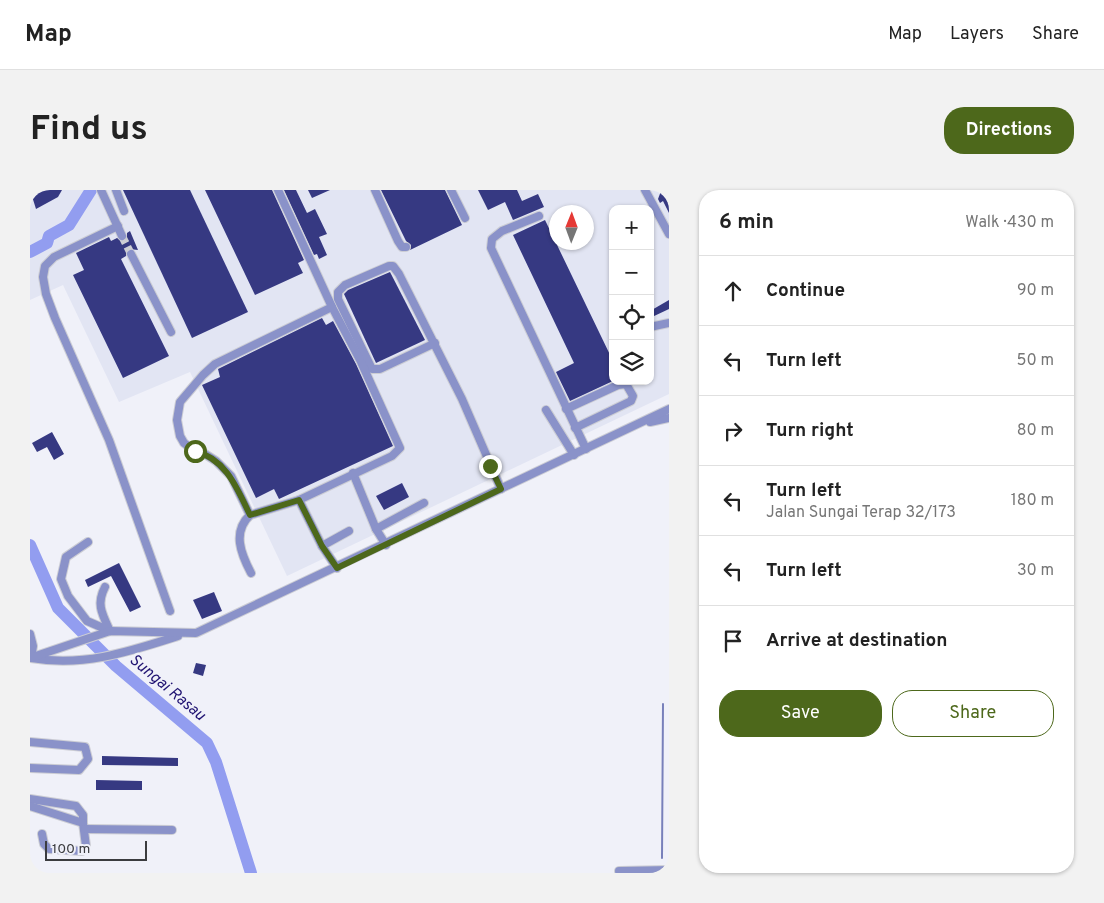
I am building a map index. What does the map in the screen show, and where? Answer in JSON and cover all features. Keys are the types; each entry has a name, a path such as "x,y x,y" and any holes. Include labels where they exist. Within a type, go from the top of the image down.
{"street":[{"path":"101,190 122,236"},
{"path":"116,190 124,211"},
{"path":"251,573 243,557 239,534 240,527 250,515 299,500 392,456 399,451 400,446 361,362 332,308 278,190"},
{"path":"375,190 398,242 402,247 406,247"},
{"path":"451,190 465,218"},
{"path":"645,190 668,229"},
{"path":"539,216 502,231 492,239 492,248 586,449"},
{"path":"118,226 54,257 45,266 43,277 46,294 55,318 109,440 170,611"},
{"path":"131,254 171,332"},
{"path":"435,344 380,369 372,369 338,299 338,292 346,285 372,272 393,266 435,344 462,398 501,489"},
{"path":"250,515 231,476 216,461 184,444 180,436 177,420 180,402 215,364 332,308"},
{"path":"654,326 669,323"},
{"path":"566,408 618,385 626,384 633,396 630,401 575,428"},
{"path":"31,658 110,631 196,633 242,614 669,409"},
{"path":"546,410 574,455"},
{"path":"638,424 669,418"},
{"path":"353,473 376,529 386,545"},
{"path":"299,500 322,546 337,568"},
{"path":"376,529 424,502"},
{"path":"322,546 349,531"},
{"path":"88,542 66,557 61,578 68,596 87,621 110,631"},
{"path":"104,586 99,597 99,606 110,631"},
{"path":"30,634 33,646 31,658"},
{"path":"31,658 51,662 98,660 185,634"},
{"path":"30,742 77,745 85,747 88,752 88,759 79,770 30,768"},
{"path":"30,799 60,802 76,806 80,809 86,846 82,851 49,849 44,844 42,834"},
{"path":"30,806 84,826 172,830"},
{"path":"619,871 669,870"}],"shaded area":[{"path":"30,190 669,190 669,394 287,576 190,372 119,402 63,285 30,300"}],"building":[{"path":"30,190 62,190 58,197 36,209"},
{"path":"123,190 190,190 248,312 192,338"},
{"path":"205,190 272,190 304,260 298,263 303,273 255,295"},
{"path":"284,190 296,190 307,213 315,209 327,234 319,237 327,255 319,259 317,254 314,255"},
{"path":"308,190 330,190 312,198"},
{"path":"381,190 445,190 462,225 410,250 411,245 406,241"},
{"path":"478,190 517,190 522,201 538,194 544,207 513,220 505,202 488,210"},
{"path":"669,190 669,213 663,201 660,203 658,199 661,191"},
{"path":"545,220 549,228 549,250 559,250 609,353 609,383 570,401 556,372 574,363 513,235"},
{"path":"130,231 138,250 129,249 126,256 121,259 169,356 123,378 73,275 84,270 76,253 109,237 111,241 117,238 124,241 127,239 127,233"},
{"path":"390,272 425,340 376,363 344,294 348,290"},
{"path":"669,300 669,309 654,316 654,309"},
{"path":"322,318 326,325 333,321 356,364 393,446 279,499 274,489 256,498 202,385 220,377 218,369"},
{"path":"52,432 64,454 54,460 47,447 37,452 32,443"},
{"path":"402,483 409,497 384,510 376,496"},
{"path":"119,563 141,607 130,612 111,576 88,587 85,580"},
{"path":"214,592 222,611 202,619 193,600"},
{"path":"196,663 206,665 203,676 193,673"},
{"path":"102,756 178,758 178,766 102,765"},
{"path":"96,780 142,781 142,790 96,790"}],"waterway":[{"name":"Sungai Rasau","path":"30,252 47,243 49,236 69,225 91,190"},
{"name":"Sungai Rasau","path":"30,545 58,608 116,666 207,743 216,762 251,873"},
{"path":"662,858 663,704"}],"tunnel":[{"path":"122,236 131,254"}],"route":[{"path":"195,451 205,454 216,461 231,476 250,515 299,500 322,546 337,568 501,489 490,466"}]}
